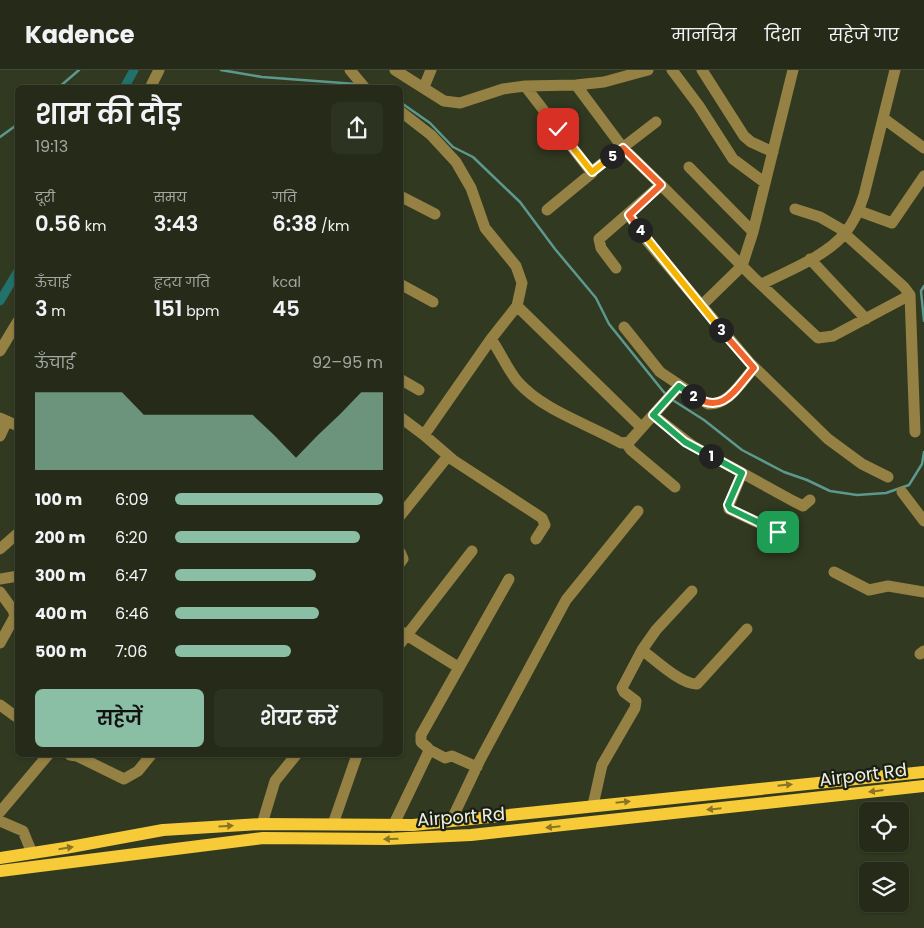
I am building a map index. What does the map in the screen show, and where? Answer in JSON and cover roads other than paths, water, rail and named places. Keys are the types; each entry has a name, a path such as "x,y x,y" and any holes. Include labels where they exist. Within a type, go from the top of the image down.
{"main road":[{"path":"0,858 163,830 262,824 393,826 924,772"},
{"name":"Airport Rd","path":"0,872 263,838 387,839 472,835 924,786"}],"street":[{"path":"152,85 160,70"},
{"path":"395,70 444,101 453,103 503,89 525,86 576,85 616,80 648,70"},
{"path":"424,87 431,70"},
{"path":"672,70 699,106 733,159 764,182"},
{"path":"702,70 744,136 751,142 773,152"},
{"path":"702,305 742,266 753,232 793,70"},
{"path":"762,284 810,260 845,233 859,211 895,70"},
{"path":"352,73 362,85"},
{"path":"576,85 623,148 818,338 833,336 910,295"},
{"path":"525,86 592,172"},
{"path":"403,113 431,136 465,175 485,228 520,274 522,283 517,306 491,339 424,435"},
{"path":"883,118 924,148"},
{"path":"547,210 656,122"},
{"path":"689,167 753,232"},
{"path":"859,211 892,224 924,176"},
{"path":"616,268 601,248 600,239 661,185"},
{"path":"403,198 435,214"},
{"path":"795,209 820,217 845,233 904,287 910,295 915,432"},
{"path":"629,215 648,242 754,368 828,439 856,460 888,477"},
{"path":"810,260 866,319"},
{"path":"403,286 433,302"},
{"path":"517,306 641,427"},
{"path":"624,327 654,365 678,387 704,403 718,404 728,397 754,368"},
{"path":"0,351 13,338"},
{"path":"491,339 518,382 538,398 621,443 626,443 631,450 675,486"},
{"path":"403,381 419,390"},
{"path":"626,443 669,400 678,387"},
{"path":"653,415 685,442 802,506 805,506 810,500"},
{"path":"403,419 448,456 542,518 545,525 536,539"},
{"path":"0,436 8,422"},
{"path":"403,512 448,456"},
{"path":"742,473 728,505 730,509 778,532"},
{"path":"902,492 924,521"},
{"path":"451,821 477,767 566,600 638,512"},
{"path":"0,549 15,536"},
{"path":"403,636 472,551"},
{"path":"834,572 869,590 888,586 924,592"},
{"path":"0,579 15,576"},
{"path":"477,767 452,756 445,758 428,749 421,742 422,735 458,667 509,579"},
{"path":"593,805 602,765 636,708 636,701 624,692 622,688 642,650 656,630 692,591"},
{"path":"0,592 14,610 15,616 0,643"},
{"path":"642,650 685,681 697,684 747,629"},
{"path":"403,638 458,667"},
{"path":"0,705 15,716"},
{"path":"393,826 428,749"},
{"path":"0,812 46,757"},
{"path":"79,757 124,779 138,771 149,757"},
{"path":"262,824 275,782 294,757"},
{"path":"333,824 356,757"},
{"path":"0,821 22,831 32,853"}],"waterway":[{"path":"62,85 79,70"},
{"path":"126,85 134,70"},
{"path":"221,70 262,77 356,84"},
{"path":"403,104 430,123 453,147 473,157 520,202 555,249 596,298 609,324 667,396"},
{"path":"0,137 15,126"},
{"path":"0,301 15,276"},
{"path":"924,286 921,291 924,321"},
{"path":"671,399 704,420 742,450 784,472 830,491 857,495 886,493 909,485 922,464 924,452"}]}
